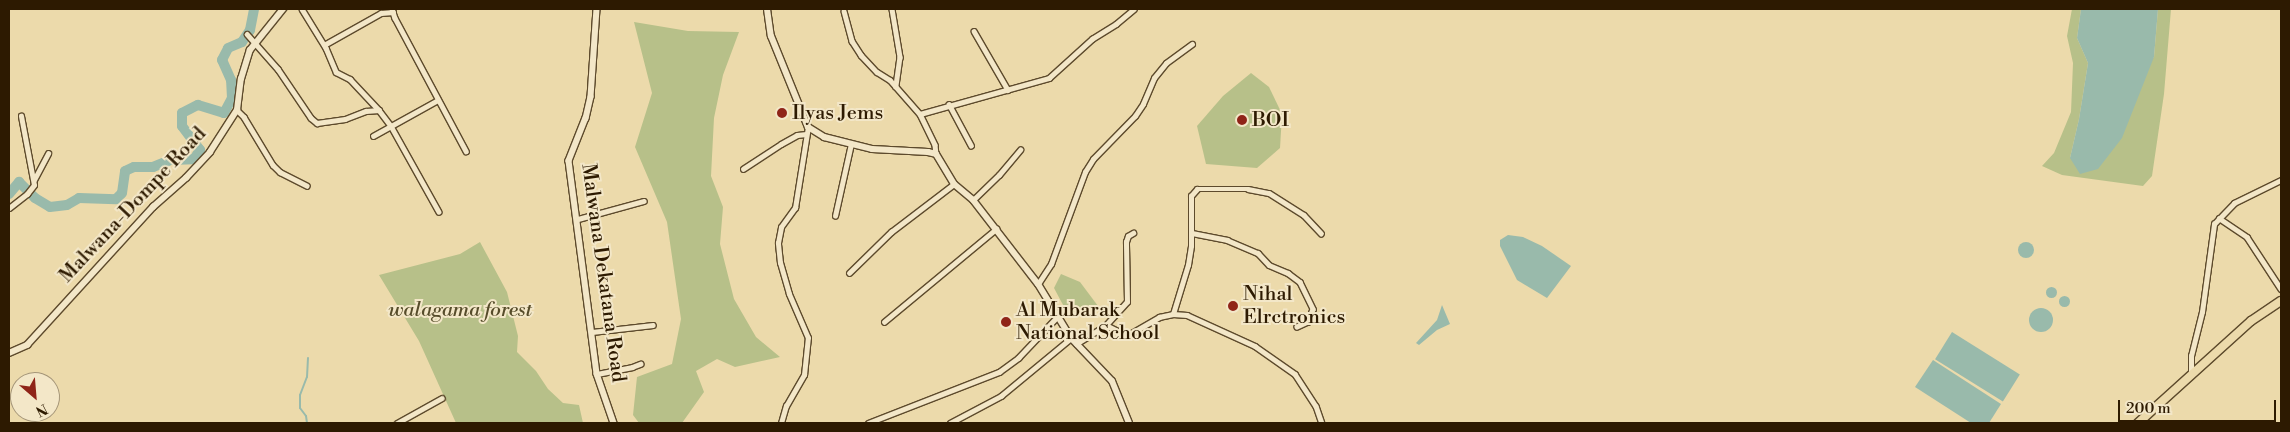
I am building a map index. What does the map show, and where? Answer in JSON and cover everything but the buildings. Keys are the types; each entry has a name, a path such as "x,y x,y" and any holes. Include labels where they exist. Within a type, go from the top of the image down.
{"main road":[{"path":"767,9 771,36 807,130 824,137 872,149 936,154 954,184 973,200 1038,284 1073,341 1112,381 1129,423"},
{"path":"2138,423 2191,373 2251,321 2281,301"}],"street":[{"name":"Malwana-Dompe Road","path":"9,353 27,345 153,208 186,178 210,152 237,110 241,79 250,50 283,9"},
{"path":"302,9 324,45 336,72 350,79 391,126 439,212"},
{"name":"Malwana Dekatana Road","path":"597,9 591,97 586,118 569,161 597,374 614,423"},
{"path":"892,9 900,57 896,87"},
{"path":"920,114 949,104 1049,78 1092,39 1116,24 1134,9"},
{"path":"324,45 381,13 393,10 466,151"},
{"path":"844,11 852,41 861,55 877,72 896,87 920,114 935,145 936,154"},
{"path":"974,32 1008,90"},
{"path":"247,34 286,79 311,118 317,123 345,119 366,111 379,110"},
{"path":"1038,284 1051,264 1085,172 1093,159 1135,116 1143,104 1154,78 1166,63 1192,44"},
{"path":"373,136 438,100"},
{"path":"949,104 971,145"},
{"path":"237,110 244,117 280,172 307,186"},
{"path":"21,116 28,162 34,182"},
{"path":"743,169 781,144 807,130"},
{"path":"781,423 786,406 804,375 808,338 789,294 780,263 778,243 780,227 795,208 807,130"},
{"path":"835,216 851,144"},
{"path":"973,200 999,175 1020,150"},
{"path":"9,208 32,188 48,154"},
{"path":"2191,373 2191,356 2204,300 2214,224 2234,203 2281,180"},
{"path":"849,273 891,232 954,184"},
{"path":"1173,314 1188,265 1192,233 1192,196 1197,189 1248,189 1269,193 1304,215 1321,233"},
{"path":"578,219 644,201"},
{"path":"2219,218 2247,237 2281,289"},
{"path":"884,322 996,229"},
{"path":"950,423 1001,396 1073,341 1106,325 1126,302 1126,242 1128,236 1133,233"},
{"path":"1192,233 1227,240 1258,253 1269,265 1288,273 1300,282 1313,309 1308,322 1297,328"},
{"path":"1106,325 1124,334 1130,334 1159,317 1173,314 1187,315 1255,346 1295,374 1316,406 1322,423"},
{"path":"868,423 999,372 1018,358 1057,317"},
{"path":"592,332 653,325"},
{"path":"597,374 640,364"},
{"path":"397,423 442,398"},
{"path":"410,417 412,423"}],"green space":[{"path":"2072,9 2081,9 2077,38 2088,63 2079,119 2070,158 2154,57 2158,9 2171,9 2164,94 2152,176 2143,186 2062,175 2042,166 2054,153 2071,112 2073,63 2067,36"},
{"path":"634,22 688,31 739,32 723,75 714,118 711,176 723,207 720,244 734,299 756,337 780,357 735,367 717,359 696,371 704,392 682,423 639,423 633,415 637,377 672,364 681,319 667,222 635,147 652,93"},
{"name":"BOI","path":"1251,73 1269,87 1282,114 1280,148 1257,168 1206,164 1197,126 1223,96"},
{"name":"walagama forest","path":"480,242 507,292 518,336 517,352 536,371 548,389 563,403 579,405 583,423 456,423 419,341 379,275 460,254"},
{"path":"1061,274 1080,282 1098,306 1070,318 1054,288"}],"shaded area":[{"path":"2081,9 2158,9 2154,57 2122,138 2098,169 2080,174 2070,158 2079,119 2088,63 2077,38"},
{"path":"1508,235 1523,237 1542,246 1571,266 1547,298 1517,280 1500,246 1500,240"},
{"path":"2023,242 2029,242 2034,247 2032,256 2023,258 2018,253 2018,247"},
{"path":"2051,286 2057,292 2051,298 2045,292"},
{"path":"2064,295 2070,301 2064,307 2058,301"},
{"path":"1442,305 1450,324 1437,330 1419,345 1416,343 1437,320"},
{"path":"2041,308 2050,311 2053,320 2050,329 2041,332 2032,329 2029,320 2032,311"},
{"path":"1952,332 2020,374 2003,402 1935,359"},
{"path":"1933,360 2001,404 1989,423 1971,423 1915,387"}],"waterway":[{"path":"9,194 19,182 35,198 50,207 67,205 79,198 116,199 122,193 125,171 134,167 153,167 170,160 194,159 200,150 182,126 182,113 198,105 224,113 232,98 231,80 222,60 228,48 242,42 250,30 254,9"},
{"path":"307,423 306,416 300,408 300,395 307,377 308,358"}],"place":[{"name":"Ilyas Jems","path":"782,113"},
{"name":"BOI","path":"1242,120"},
{"name":"Nihal Elrctronics","path":"1233,306"},
{"name":"Al Mubarak National School","path":"1006,322"}]}
